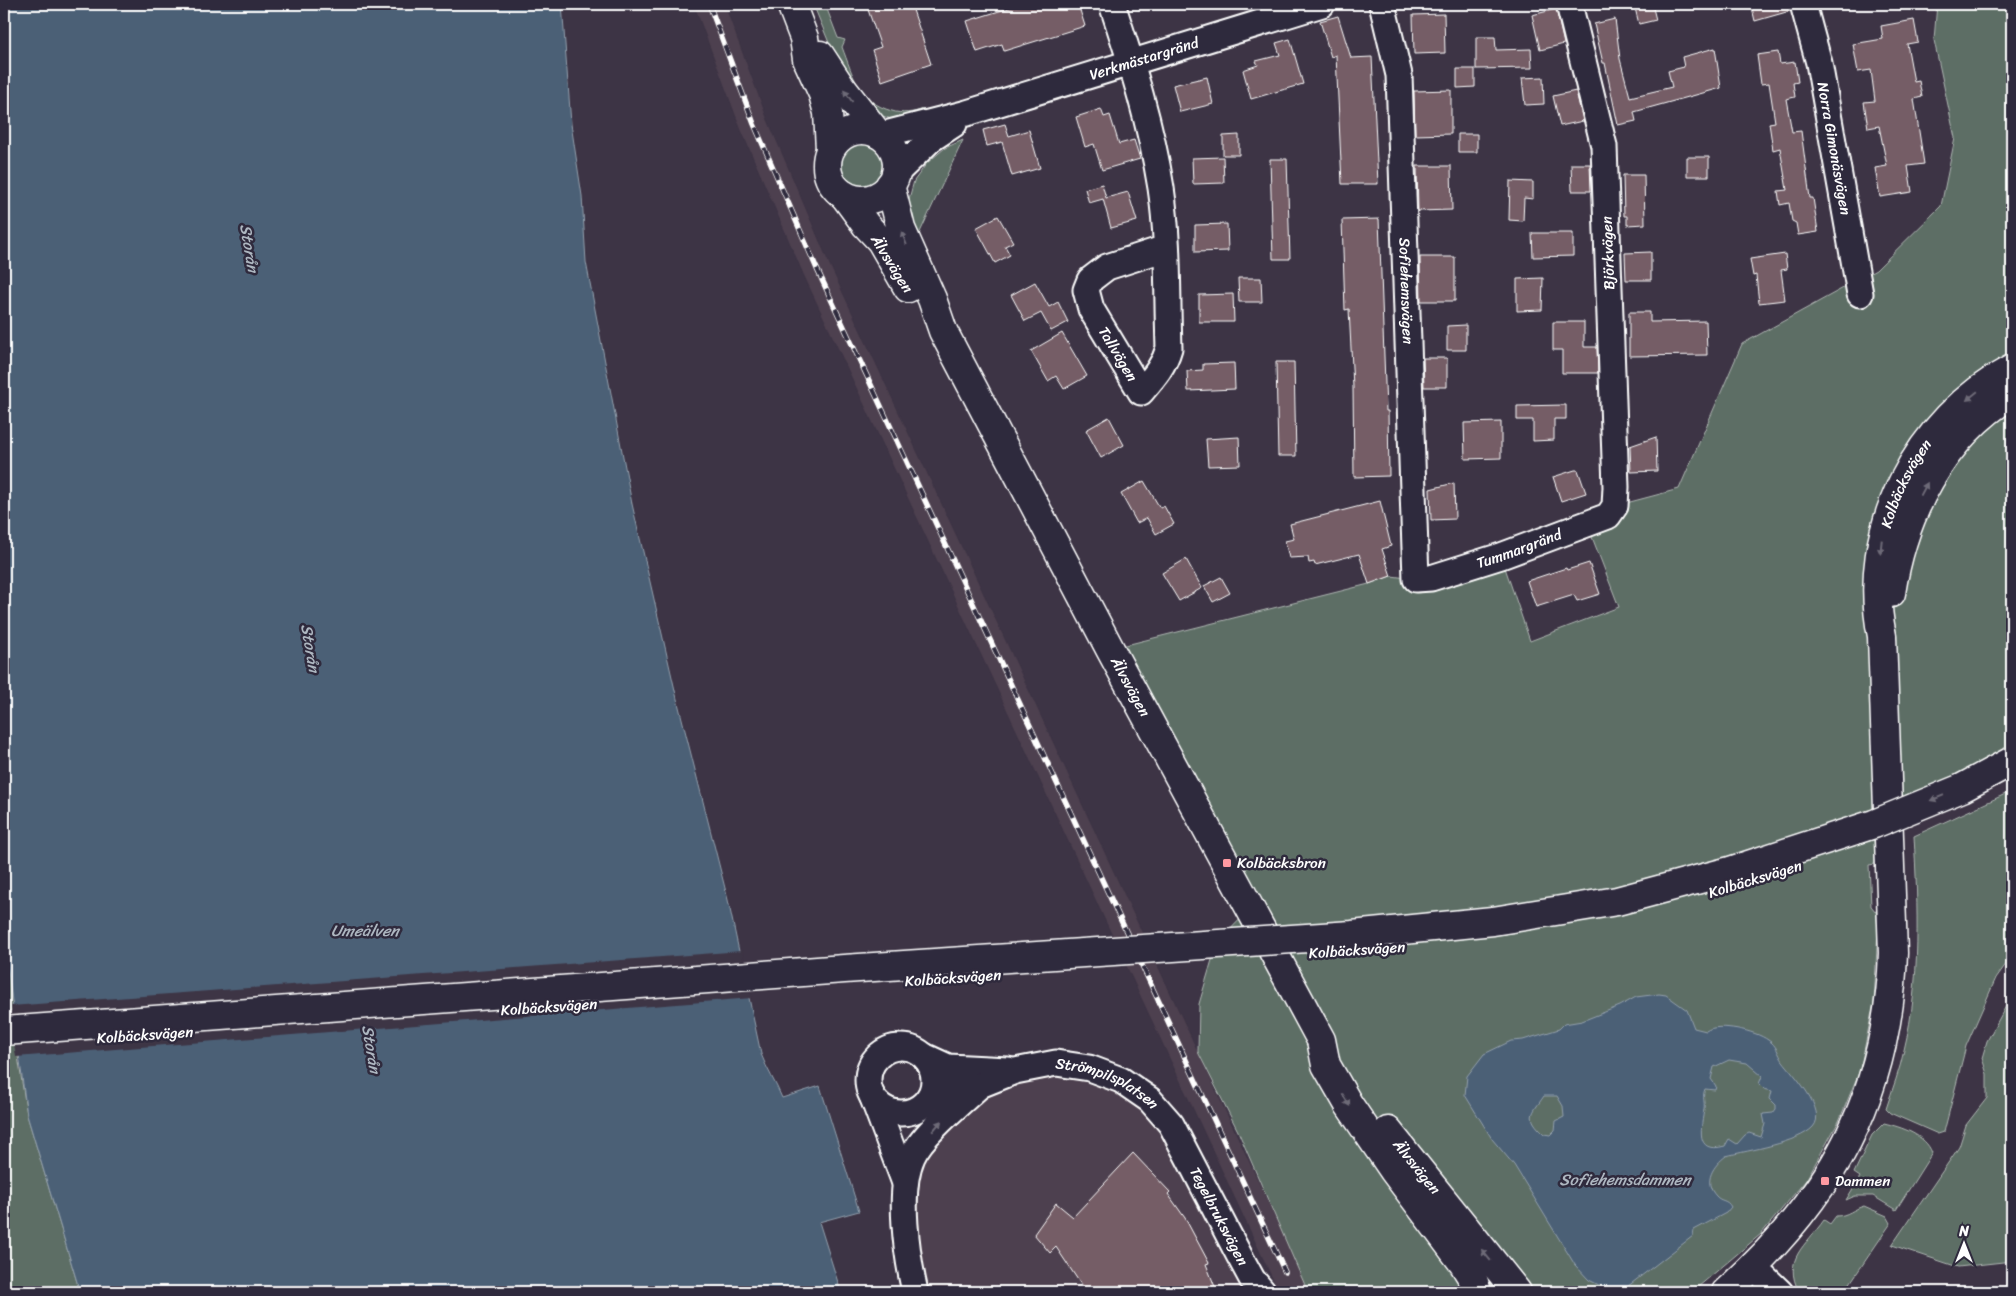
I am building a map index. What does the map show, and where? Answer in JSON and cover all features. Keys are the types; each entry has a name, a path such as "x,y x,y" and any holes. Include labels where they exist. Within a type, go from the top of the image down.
{"main road":[{"path":"791,4 804,38 807,59 823,94 828,113 830,149 827,162 828,175 834,186 844,195 854,199 869,198 883,192 893,180 896,159 890,144 839,84 826,62 804,38"},
{"path":"830,149 837,140 851,132 868,130 880,134"},
{"name":"Älvsvägen","path":"893,180 901,229 932,299 943,331 1106,641 1321,1040 1326,1065 1349,1105 1394,1171 1463,1263 1473,1279 1477,1292"},
{"name":"Älvsvägen","path":"844,195 886,248 917,303 943,331"},
{"name":"Kolbäcksvägen","path":"1726,1292 1754,1267 1811,1201 1850,1140 1876,1074 1886,1033 1892,993 1893,953 1882,636 1878,615 1880,547 1898,492 1922,450 1950,417 1977,392 2012,369"},
{"name":"Kolbäcksvägen","path":"1882,636 1906,534 1925,487 1947,452 1965,432 2012,394"},
{"name":"Kolbäcksvägen","path":"4,1031 854,968 1352,935 1493,921 1617,901 1730,871 1874,824 1962,788 2012,761"},
{"name":"Kolbäcksvägen","path":"4,1045 1371,949 1538,932 1620,916 1754,880 1939,818 2012,782"},
{"name":"Älvsvägen","path":"1321,1040 1342,1060 1366,1099 1411,1161 1517,1292"}],"street":[{"name":"Tallvägen","path":"1112,4 1132,63 1161,187 1166,248 1169,348 1165,361 1157,374 1141,392 1091,309 1086,290 1090,280 1107,267 1166,248"},
{"name":"Verkmästargränd","path":"880,134 967,113 1322,4"},
{"name":"Sofiehemsvägen","path":"1382,4 1399,75 1416,579"},
{"name":"Björkvägen","path":"1568,4 1604,146 1615,506"},
{"name":"Norra Gimonäsvägen","path":"1803,4 1819,63 1860,294"},
{"name":"Verkmästargränd","path":"893,180 931,139 967,113"},
{"name":"Tummargränd","path":"1416,579 1432,578 1501,556 1608,516 1615,506"},
{"path":"905,1183 873,1098 868,1078 873,1064 878,1058 890,1049 898,1047 917,1051 924,1056 929,1062 934,1076 933,1090 924,1103 905,1183 907,1255 915,1292"},
{"name":"Strömpilsplatsen","path":"924,1056 948,1067 1015,1071"},
{"name":"Strömpilsplatsen","path":"924,1103 955,1089 980,1085 1015,1071 1056,1063 1073,1064 1107,1073 1150,1100 1171,1124 1180,1138"},
{"path":"912,1156 941,1121 980,1085"},
{"path":"873,1098 885,1109 897,1113 906,1113 924,1103"},
{"name":"Tegelbruksvägen","path":"1180,1138 1239,1255 1252,1279 1263,1292"},
{"path":"1754,1267 1780,1292"}],"shaded area":[{"path":"694,4 724,4 767,119 829,264 1310,1292 1279,1292 804,275 741,129"},
{"path":"1056,1063 1136,1089 1254,1292 915,1292 912,1155 980,1085"}],"green space":[{"path":"813,4 825,4 838,38 845,40 842,47 854,78 872,101 881,107 899,113 923,109 924,114 911,118 891,119 875,113 832,50"},
{"path":"1937,4 2012,4 2012,750 1959,777 1873,811 1875,864 1869,865 1871,906 1876,912 1878,928 1874,1002 1860,1070 1839,1121 1806,1180 1761,1234 1692,1292 1308,1292 1238,1131 1198,1052 1199,1004 1217,943 1251,908 1110,649 1369,584 1391,576 1416,579 1501,556 1530,641 1619,607 1587,524 1615,506 1679,489 1742,344 1876,270 1941,206 1955,138 1934,40"},
{"path":"857,130 876,134 890,147 896,159 883,192 864,200 834,186 828,175 827,162 837,140"},
{"path":"963,140 915,243 907,206 914,181 927,163 945,148"},
{"path":"2012,791 2012,956 1996,978 1966,1046 1944,1132 1938,1134 1890,1113 1886,1109 1902,1057 1909,1024 1916,971 1917,890 1914,836"},
{"path":"4,940 14,1010 4,1011"},
{"path":"2012,995 2012,1261 1958,1267 1892,1245 1959,1147 1966,1125 1987,1098 1987,1074 1982,1058 1987,1041"},
{"path":"14,1030 27,1115 80,1292 4,1292 4,1034"},
{"path":"1884,1123 1919,1137 1932,1153 1896,1210 1873,1196 1855,1196 1846,1200 1860,1177 1854,1173 1872,1135"},
{"path":"1864,1206 1887,1216 1891,1223 1844,1292 1799,1292 1794,1280 1793,1270 1798,1253 1804,1245 1824,1220 1830,1224 1836,1216 1844,1215"}],"water":[{"name":"Umeälven","path":"4,4 562,4 571,124 582,196 586,262 632,504 677,699 728,900 761,1054 782,1098 820,1086 859,1211 819,1222 841,1292 80,1292 27,1115 4,940"},
{"name":"Sofiehemsdammen","path":"1666,995 1687,1010 1694,1028 1706,1031 1719,1027 1737,1029 1755,1034 1771,1042 1813,1103 1816,1120 1813,1127 1806,1133 1785,1142 1726,1156 1717,1164 1711,1174 1710,1185 1716,1196 1731,1207 1726,1213 1694,1230 1693,1236 1623,1290 1609,1290 1589,1280 1575,1265 1514,1165 1492,1139 1465,1095 1467,1076 1484,1054 1511,1041 1523,1040 1559,1029 1564,1024 1582,1021 1620,1006 1636,997","holes":["1729,1060 1747,1063 1762,1076 1759,1084 1764,1089 1772,1091 1770,1099 1776,1105 1776,1109 1773,1113 1763,1114 1765,1124 1761,1137 1749,1133 1737,1144 1729,1139 1725,1146 1715,1148 1704,1143 1702,1137 1704,1092 1705,1089 1715,1090 1716,1086 1711,1079 1714,1067","1544,1096 1557,1096 1563,1106 1564,1117 1556,1121 1555,1130 1550,1135 1544,1134 1532,1119 1534,1111"]}],"pier":[{"path":"742,951 752,998 16,1057 12,1030 11,1006"}],"building":[{"path":"866,4 911,4 931,64 882,81 872,50 881,47"},
{"path":"1022,4 1078,4 1085,26 1004,51 1002,44 977,52 967,21"},
{"path":"1634,4 1652,4 1656,20 1639,24"},
{"path":"1751,4 1789,4 1790,11 1755,21"},
{"path":"1556,9 1564,44 1540,50 1532,15"},
{"path":"1444,14 1445,53 1414,54 1413,15"},
{"path":"1338,16 1351,58 1372,57 1378,184 1342,184 1336,55 1331,57 1320,21"},
{"path":"1615,19 1620,59 1630,97 1672,87 1668,71 1684,67 1682,57 1715,48 1721,88 1634,112 1636,121 1618,125 1605,63 1603,63 1594,24"},
{"path":"1914,20 1918,42 1907,44 1914,82 1919,81 1922,97 1914,99 1924,164 1908,166 1912,192 1880,197 1875,168 1887,166 1879,126 1868,128 1864,102 1875,101 1871,70 1858,72 1853,44 1883,39 1881,26"},
{"path":"1476,37 1495,37 1496,50 1531,49 1532,68 1476,69"},
{"path":"1290,39 1303,84 1251,99 1243,70 1258,65 1256,61 1280,55 1276,43"},
{"path":"1778,52 1780,64 1795,62 1798,82 1793,83 1795,97 1786,99 1792,132 1801,131 1810,198 1813,198 1818,232 1798,235 1796,223 1792,221 1789,203 1780,205 1778,191 1787,190 1780,148 1773,150 1769,123 1775,122 1769,83 1761,84 1757,55"},
{"path":"1457,69 1475,69 1475,87 1457,88"},
{"path":"1207,77 1213,104 1180,112 1173,85"},
{"path":"1543,77 1544,104 1525,105 1522,78"},
{"path":"1451,90 1451,134 1415,135 1414,91"},
{"path":"1576,91 1583,121 1560,126 1553,96"},
{"path":"1101,109 1104,117 1110,115 1119,144 1134,140 1140,159 1102,170 1094,144 1085,147 1076,117"},
{"path":"1005,124 1009,136 1029,130 1040,168 1012,176 1002,142 987,146 983,130"},
{"path":"1458,134 1477,134 1477,152 1458,152"},
{"path":"1239,135 1239,155 1223,155 1223,136"},
{"path":"1223,157 1224,183 1193,184 1192,158"},
{"path":"1687,157 1709,157 1709,176 1687,176"},
{"path":"1270,159 1287,159 1290,259 1273,259"},
{"path":"1571,164 1590,164 1591,191 1572,191"},
{"path":"1417,166 1451,166 1452,210 1418,211"},
{"path":"1623,175 1644,175 1645,224 1627,225 1627,216 1624,216"},
{"path":"1510,181 1533,182 1533,199 1524,198 1523,221 1509,220"},
{"path":"1102,184 1106,198 1128,192 1137,221 1111,228 1103,199 1089,203 1085,189"},
{"path":"998,216 1013,242 1005,246 1010,255 995,263 976,228"},
{"path":"1379,219 1386,411 1388,411 1389,476 1354,477 1353,387 1349,309 1345,310 1342,220"},
{"path":"1227,224 1228,251 1195,252 1195,225"},
{"path":"1532,233 1573,233 1573,256 1533,257"},
{"path":"1651,252 1651,280 1626,280 1625,253"},
{"path":"1785,254 1787,269 1781,270 1785,300 1759,303 1756,275 1753,276 1750,259"},
{"path":"1420,257 1455,257 1455,301 1421,301"},
{"path":"1238,278 1261,278 1262,302 1239,302"},
{"path":"1543,278 1542,310 1517,311 1517,279"},
{"path":"1035,282 1049,307 1058,302 1068,322 1051,331 1041,313 1025,321 1011,295"},
{"path":"1233,294 1234,322 1199,322 1199,295"},
{"path":"1629,312 1650,312 1650,322 1706,321 1707,355 1629,356"},
{"path":"1553,322 1584,322 1584,347 1597,347 1598,373 1562,373 1562,350 1553,350"},
{"path":"1466,325 1466,350 1447,350 1447,326"},
{"path":"1062,333 1087,376 1064,389 1056,376 1048,381 1031,351"},
{"path":"1423,358 1447,358 1447,387 1424,387"},
{"path":"1276,362 1294,362 1296,456 1278,456"},
{"path":"1234,363 1235,389 1188,391 1187,371 1203,370 1203,364"},
{"path":"1566,405 1566,419 1554,419 1554,440 1533,441 1533,420 1517,420 1517,406"},
{"path":"1109,417 1124,445 1101,458 1086,430"},
{"path":"1501,422 1501,458 1465,459 1464,423"},
{"path":"1239,437 1240,465 1208,466 1206,439"},
{"path":"1656,437 1657,471 1631,472 1630,446"},
{"path":"1578,470 1586,493 1561,501 1553,477"},
{"path":"1144,481 1160,508 1164,506 1174,524 1156,534 1147,518 1137,523 1121,494"},
{"path":"1454,483 1455,519 1431,520 1430,489"},
{"path":"1380,501 1391,546 1382,549 1391,576 1369,584 1359,554 1315,565 1314,562 1309,563 1308,557 1289,558 1285,541 1294,539 1290,524"},
{"path":"1186,559 1202,588 1179,601 1162,573"},
{"path":"1589,563 1600,594 1577,601 1574,595 1536,607 1527,581 1566,568 1567,570"},
{"path":"1221,577 1230,593 1213,602 1204,586"},
{"path":"1133,1153 1170,1192 1168,1194 1185,1218 1209,1263 1206,1264 1217,1292 1086,1292 1056,1247 1050,1253 1034,1234 1056,1203 1073,1217"}],"railway":[{"path":"709,4 754,124 817,269 1285,1272"}],"place":[{"name":"Kolbäcksbron","path":"1227,863"},
{"name":"Dammen","path":"1825,1181"}],"water label":[{"name":"Storån","path":"250,248"},
{"name":"Storån","path":"311,648"},
{"name":"Storån","path":"372,1049"}]}
